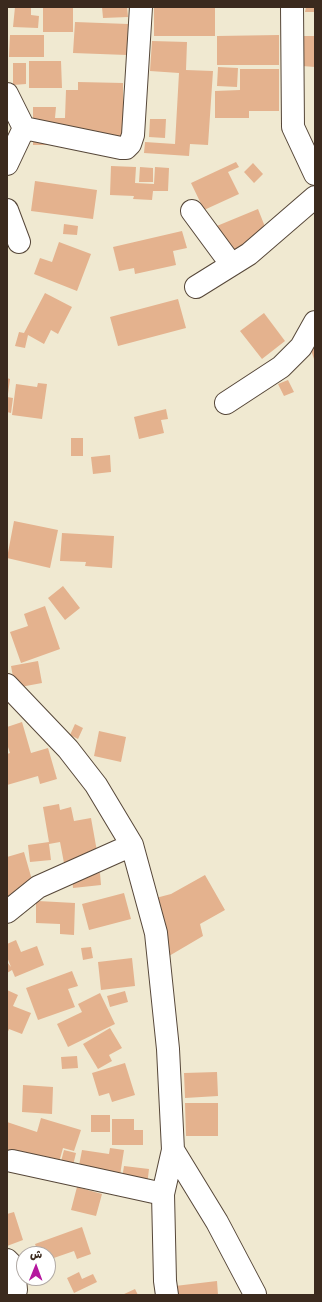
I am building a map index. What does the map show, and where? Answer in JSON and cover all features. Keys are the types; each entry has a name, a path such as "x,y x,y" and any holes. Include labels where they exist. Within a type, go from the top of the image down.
{"street":[{"path":"24,128 121,148 126,148 130,144 133,135 141,7"},
{"path":"292,7 293,127 315,174"},
{"path":"7,94 24,128"},
{"path":"7,164 24,128"},
{"path":"196,287 248,254 275,233 315,197"},
{"path":"7,210 19,242"},
{"path":"192,211 231,264"},
{"path":"226,403 281,367 301,347 315,322"},
{"path":"7,685 68,749 96,785 132,845 156,933 168,1049 173,1150 163,1194 165,1281 167,1295"},
{"path":"7,912 38,887 132,845"},
{"path":"173,1150 217,1222 255,1294"},
{"path":"12,1162 163,1194"},
{"path":"7,1260 14,1267 16,1290 13,1295"}],"building":[{"path":"15,7 31,7 31,15 39,16 38,28 13,27"},
{"path":"43,7 73,7 73,32 43,32"},
{"path":"102,7 127,7 128,17 103,18"},
{"path":"154,7 215,7 215,36 154,36"},
{"path":"306,7 315,7 315,12 305,12"},
{"path":"75,22 128,24 127,55 73,53"},
{"path":"10,35 44,35 44,57 9,57"},
{"path":"279,35 279,65 217,65 217,36"},
{"path":"304,36 315,36 315,67 302,66"},
{"path":"152,41 187,42 186,70 213,71 208,145 190,144 189,156 144,153 145,142 175,144 179,73 150,71"},
{"path":"29,61 61,61 62,88 29,88"},
{"path":"13,63 26,63 26,84 13,85"},
{"path":"218,67 238,68 237,87 217,86"},
{"path":"240,69 279,69 279,111 249,111 249,118 215,118 215,91 240,90"},
{"path":"78,82 123,83 123,145 33,145 33,107 56,107 55,118 65,118 66,90 78,90"},
{"path":"150,119 166,119 165,138 149,137"},
{"path":"236,162 239,167 228,172 239,194 204,210 191,183"},
{"path":"253,163 263,174 254,183 244,172"},
{"path":"111,166 136,167 135,183 154,184 155,167 169,168 168,191 153,191 152,200 133,199 134,196 110,195"},
{"path":"140,167 153,168 153,182 139,182"},
{"path":"35,181 97,190 93,219 31,211"},
{"path":"258,209 271,242 225,261 212,228"},
{"path":"64,224 78,226 77,235 63,234"},
{"path":"182,231 187,248 173,251 176,265 135,274 134,268 119,271 113,247"},
{"path":"59,242 91,254 77,291 34,274 40,258 52,262"},
{"path":"45,293 72,307 58,334 51,330 44,344 28,335 25,348 15,346 19,332 24,333"},
{"path":"178,299 186,328 118,346 110,317"},
{"path":"264,313 285,341 262,359 240,331"},
{"path":"315,345 315,362 310,347"},
{"path":"7,378 10,379 8,394 7,394"},
{"path":"288,380 294,392 284,396 278,384"},
{"path":"38,383 47,384 42,419 12,415 16,384 37,387"},
{"path":"7,397 13,398 11,413 7,412"},
{"path":"166,409 168,419 161,420 164,433 139,439 134,417"},
{"path":"71,438 83,438 83,456 71,456"},
{"path":"110,455 111,472 93,474 91,457"},
{"path":"14,521 58,530 50,568 7,558"},
{"path":"62,533 114,536 112,568 85,566 86,562 60,561"},
{"path":"63,586 80,608 65,620 48,598"},
{"path":"45,606 60,649 21,663 10,632 28,626 24,614"},
{"path":"38,661 42,683 15,688 11,666"},
{"path":"22,722 31,753 48,748 57,779 40,784 38,776 7,785 7,754 10,753 7,744 7,727"},
{"path":"75,724 83,728 78,739 70,735"},
{"path":"99,731 126,737 121,762 94,756"},
{"path":"59,804 60,810 71,807 74,821 91,818 98,857 64,863 60,842 49,844 51,860 30,862 28,845 49,842 43,807"},
{"path":"24,852 38,901 75,903 74,935 60,934 60,924 36,923 36,902 7,910 7,857"},
{"path":"100,873 101,885 73,888 72,876"},
{"path":"205,875 225,910 200,924 203,936 169,956 152,899 171,894"},
{"path":"124,893 131,919 89,930 82,904"},
{"path":"16,940 21,952 37,946 44,965 15,977 12,970 7,973 7,962 11,967 7,957 7,944"},
{"path":"91,947 93,958 83,960 81,948"},
{"path":"132,958 135,986 101,990 98,962"},
{"path":"72,971 78,986 68,989 75,1007 38,1020 26,988"},
{"path":"7,990 18,995 13,1006 31,1013 22,1034 9,1029 7,1034"},
{"path":"125,991 128,1002 110,1007 107,996"},
{"path":"100,993 115,1024 68,1047 57,1024 82,1012 78,1004"},
{"path":"110,1028 122,1048 109,1055 112,1061 98,1069 83,1044"},
{"path":"77,1056 78,1068 62,1069 61,1057"},
{"path":"125,1063 135,1095 112,1102 109,1093 99,1096 92,1073"},
{"path":"217,1072 218,1096 185,1098 184,1073"},
{"path":"23,1085 53,1087 52,1114 22,1112"},
{"path":"185,1103 218,1103 218,1136 186,1136"},
{"path":"91,1115 110,1115 110,1132 91,1132"},
{"path":"41,1118 81,1130 74,1151 63,1148 58,1166 44,1161 38,1178 7,1168 7,1122 37,1132"},
{"path":"112,1119 134,1119 134,1130 143,1130 143,1145 112,1145"},
{"path":"110,1148 124,1150 118,1188 76,1181 82,1150 109,1154"},
{"path":"64,1150 76,1153 70,1178 59,1169"},
{"path":"124,1166 149,1169 146,1194 120,1191"},
{"path":"77,1187 102,1194 96,1216 71,1210"},
{"path":"14,1212 23,1240 7,1246 7,1214"},
{"path":"82,1227 91,1254 77,1259 74,1251 56,1257 56,1246 36,1246 35,1244"},
{"path":"79,1272 82,1279 93,1274 97,1282 74,1293 67,1278"},
{"path":"217,1281 218,1295 176,1295 175,1286"},
{"path":"135,1289 138,1295 122,1295"}]}
